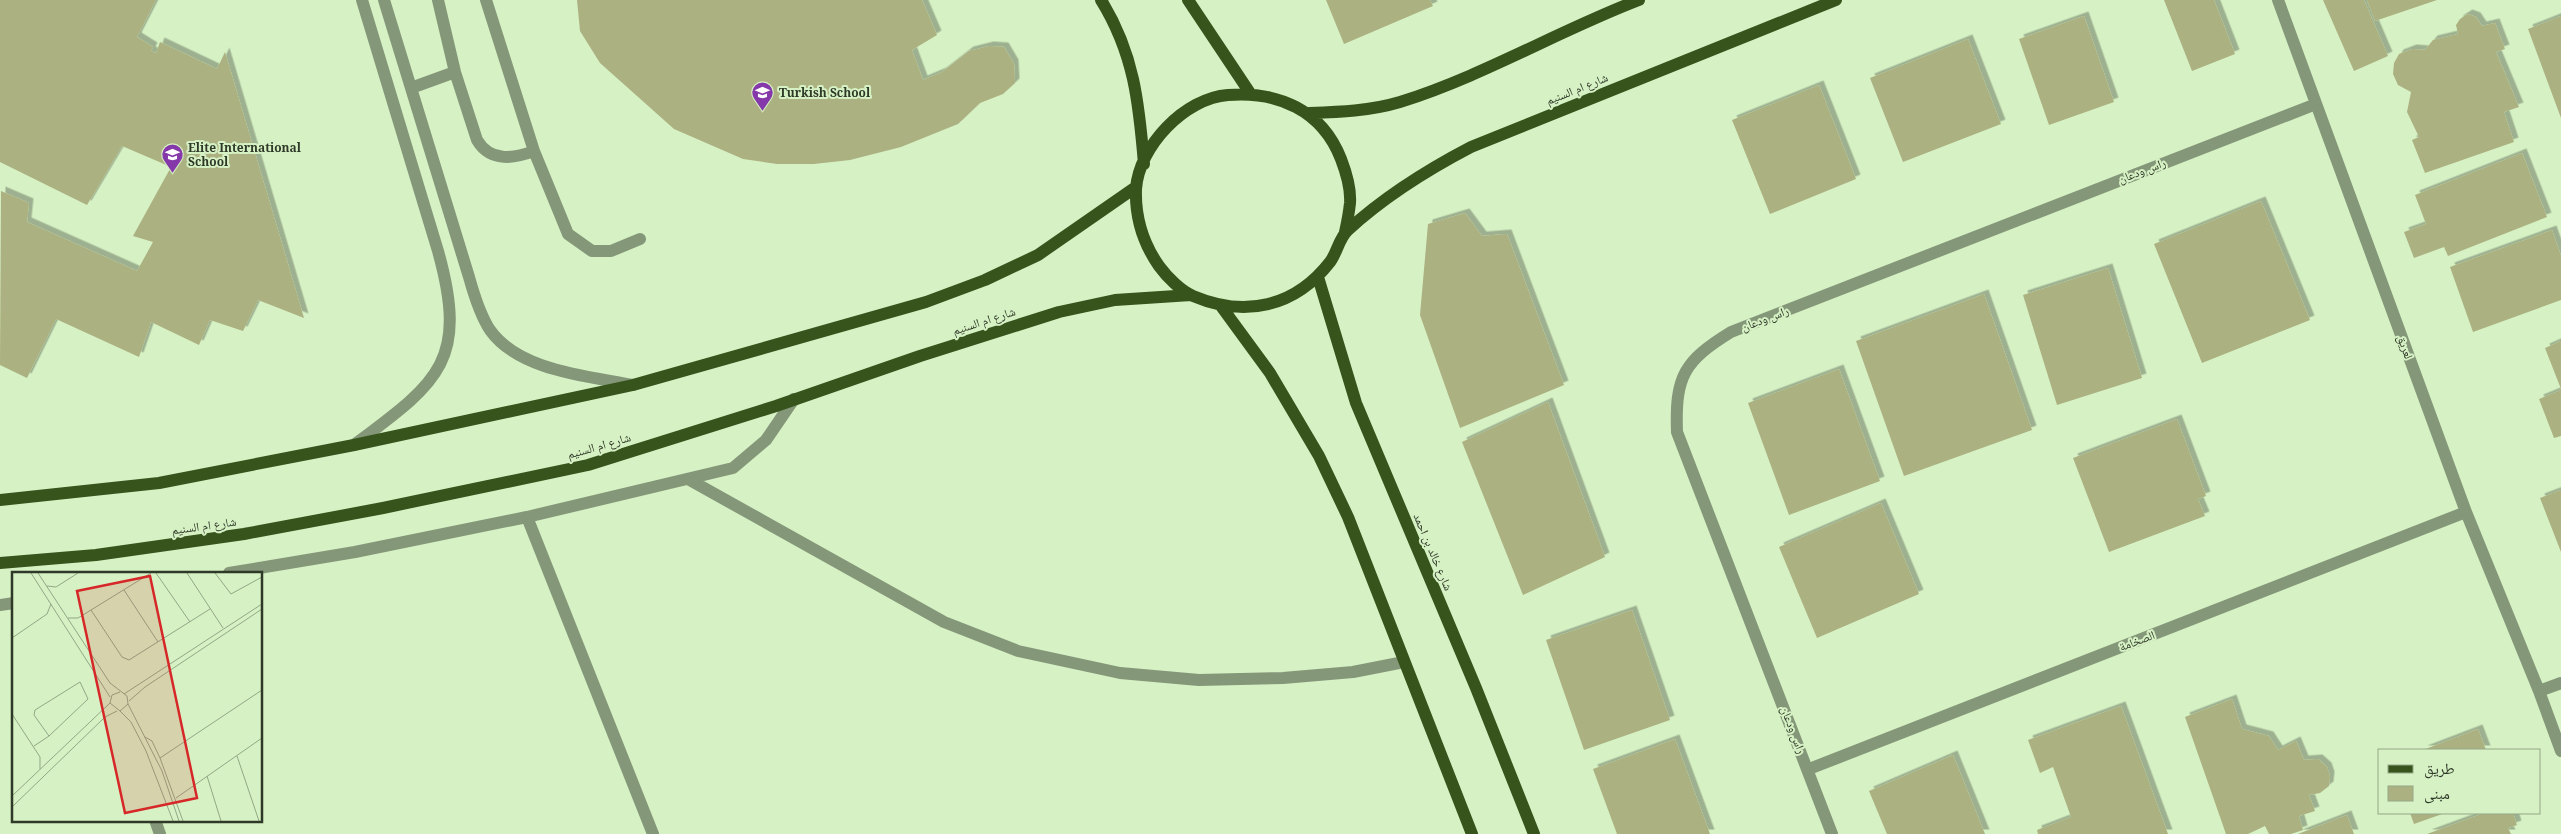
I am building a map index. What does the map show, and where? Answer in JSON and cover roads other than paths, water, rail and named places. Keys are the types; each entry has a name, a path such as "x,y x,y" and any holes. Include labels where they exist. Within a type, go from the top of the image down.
{"main road":[{"path":"1101,0 1126,51 1134,78 1138,97 1144,164"},
{"path":"1188,0 1250,93"},
{"path":"1309,113 1352,111 1398,102 1440,88 1639,0"},
{"name":"شارع ام السنيم","path":"1345,232 1387,197 1427,170 1471,147 1836,0"},
{"path":"1250,93 1285,102 1309,113 1334,141 1346,172 1350,202 1345,232 1335,256 1318,277 1290,297 1257,307 1222,306 1191,295 1166,275 1147,249 1137,218 1136,187 1144,164 1163,129 1188,108 1218,96 1250,93"},
{"path":"0,500 159,483 354,445 633,385 926,302 985,280 1038,255 1136,187"},
{"name":"شارع خالد بن احمد","path":"1318,277 1356,403 1476,688 1534,834"},
{"name":"شارع ام السنيم","path":"0,563 106,554 244,534 382,508 588,465 1059,312 1115,300 1191,295"},
{"path":"1222,306 1270,373 1319,456 1348,518 1472,834"}],"street":[{"path":"354,445 409,404 433,378 447,350 451,315 447,282 441,259 362,0"},
{"path":"384,0 479,308 491,331 516,354 544,368 633,385"},
{"path":"438,0 456,72 477,140 482,148 494,156 500,157 519,157 534,151"},
{"path":"486,0 534,151 568,234 576,242 592,251 611,251 640,239"},
{"name":"لعريق","path":"2278,0 2466,512 2540,691 2561,751"},
{"path":"411,88 456,72"},
{"name":"راس ودعان","path":"1832,834 1809,769 1677,432 1676,402 1684,372 1702,349 1731,332 2316,104"},
{"path":"235,572 355,552 527,517 732,468 751,455 766,440 794,399"},
{"path":"688,480 944,622 1018,651 1120,673 1199,680 1283,678 1353,672 1404,662"},
{"name":"الصخامة","path":"1809,769 2466,512"},
{"path":"527,517 653,834"},
{"path":"2540,691 2561,683"}],"place":[{"name":"Turkish School","path":"763,112"},
{"name":"Elite International School","path":"172,174"}]}
